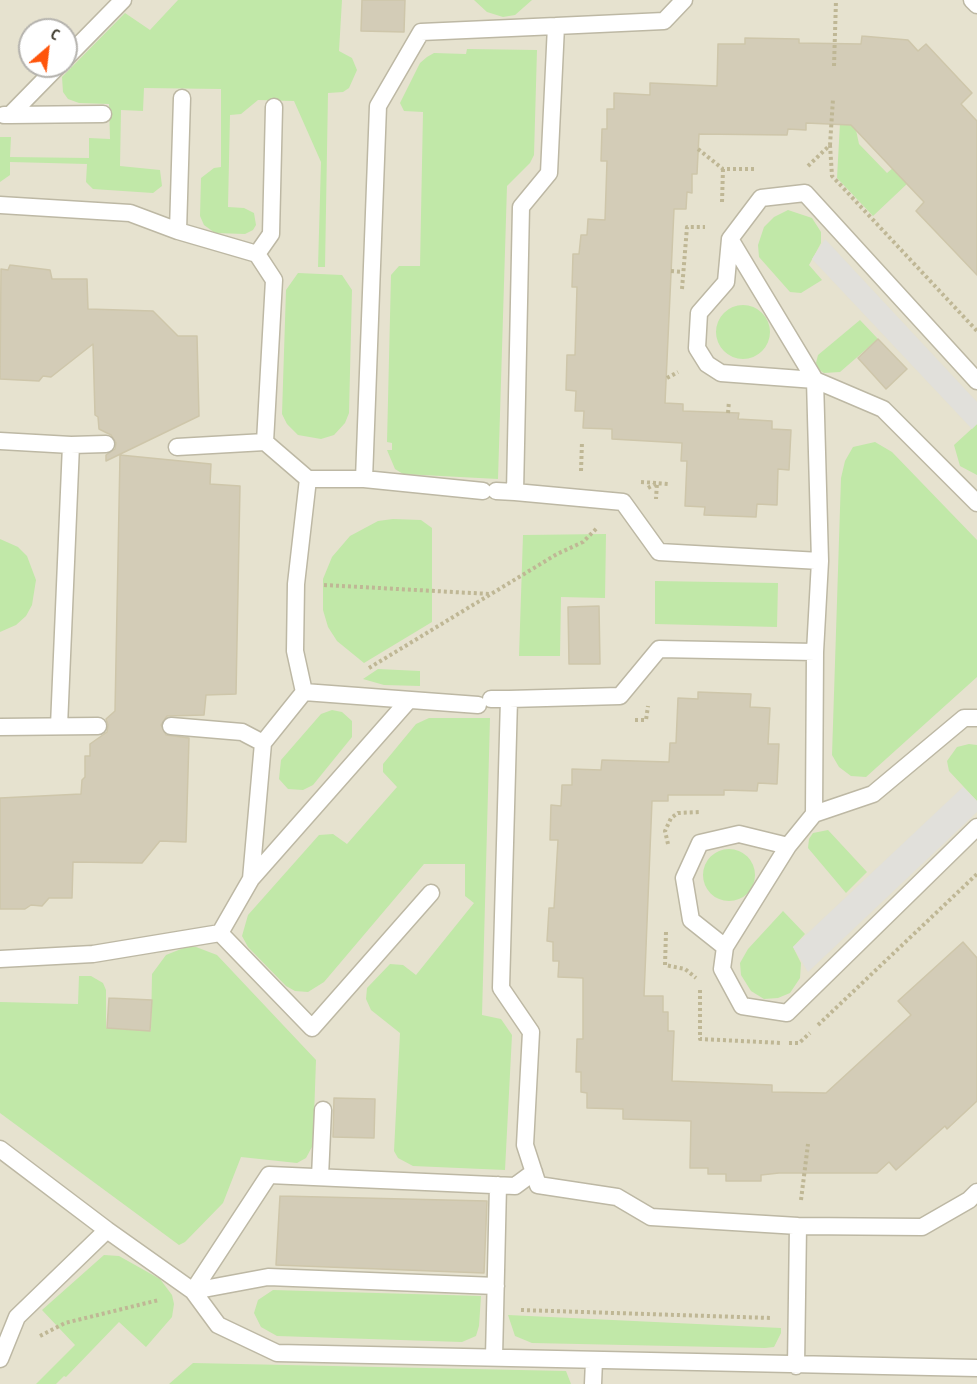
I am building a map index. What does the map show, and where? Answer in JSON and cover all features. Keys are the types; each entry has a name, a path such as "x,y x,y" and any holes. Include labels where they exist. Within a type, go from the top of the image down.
{"lane":[{"path":"78,46 123,0"},
{"path":"364,479 378,106 421,32 664,21 684,0"},
{"path":"972,0 977,5"},
{"path":"515,492 521,207 549,173 556,26"},
{"path":"5,115 45,78"},
{"path":"178,231 182,98"},
{"path":"257,254 271,234 274,107"},
{"path":"5,115 103,114"},
{"path":"977,381 805,193 761,198 730,239 726,282 699,313 697,348 707,364 721,373 816,380 883,409 977,503"},
{"path":"0,205 130,213 178,231 257,254 274,280 265,442"},
{"path":"730,239 816,380 820,561 815,652 814,814"},
{"path":"0,441 71,445 106,444"},
{"path":"177,447 265,442 308,479 364,479 623,502 659,552 820,561"},
{"path":"59,726 71,445"},
{"path":"304,692 295,651 296,584 308,479"},
{"path":"304,692 409,700 484,702 509,699 620,696 659,649 815,652"},
{"path":"251,879 263,743 304,692"},
{"path":"509,699 501,988 531,1032 525,1145 538,1185 617,1197 651,1217 798,1226 922,1227 969,1200 977,1192"},
{"path":"220,933 251,879 409,700"},
{"path":"977,718 964,718 873,794 814,814 789,846 725,947 722,969 742,1006 787,1013 977,827"},
{"path":"0,727 98,726"},
{"path":"171,726 242,732 263,743"},
{"path":"725,947 692,920 684,878 700,843 739,834 789,846"},
{"path":"220,933 312,1028 431,893"},
{"path":"0,959 93,954 220,933"},
{"path":"320,1177 323,1110"},
{"path":"0,1149 107,1230 194,1290 218,1325 277,1353 796,1366 977,1368"},
{"path":"194,1290 269,1175 515,1186 534,1172"},
{"path":"494,1357 498,1185"},
{"path":"796,1366 798,1226"},
{"path":"0,1359 17,1317 107,1230"},
{"path":"194,1290 268,1277 496,1286"},
{"path":"593,1384 594,1361"}],"path":[{"path":"834,66 836,0"},
{"path":"833,99 830,145 832,176 977,331"},
{"path":"805,193 805,169 830,145"},
{"path":"698,148 723,170 758,169"},
{"path":"722,210 723,170"},
{"path":"682,294 687,227 702,228 713,223"},
{"path":"671,271 683,272"},
{"path":"678,372 679,361"},
{"path":"667,378 678,372"},
{"path":"678,372 686,379"},
{"path":"580,478 582,442"},
{"path":"635,482 668,484"},
{"path":"327,693 557,554 583,542 623,502 657,483"},
{"path":"656,505 657,483"},
{"path":"296,584 491,594"},
{"path":"798,1226 808,1144"},
{"path":"60,1326 167,1298"},
{"path":"513,1310 773,1318"}],"shaded area":[{"path":"0,0 977,0 977,1384 0,1384"},
{"path":"825,239 977,402 977,424 972,429 812,259"},
{"path":"963,787 977,801 977,812 808,972 793,947"}],"green space":[{"path":"178,0 342,0 339,51 352,58 357,70 349,88 343,92 328,93 325,267 318,267 321,162 294,101 258,100 241,114 230,115 228,207 244,208 254,213 256,225 253,230 245,234 215,233 204,225 200,216 201,178 214,168 221,167 221,89 144,88 143,111 121,110 120,166 160,170 162,186 153,193 93,189 86,182 87,164 10,162 10,175 0,182 0,137 11,137 10,157 89,158 89,138 110,139 109,104 79,103 68,99 63,92 62,78 78,78 78,61 125,13 150,30"},
{"path":"474,0 532,0 515,15 503,17 487,12"},
{"path":"467,49 537,50 534,155 530,163 507,186 498,479 403,474 395,469 387,450 392,450 392,443 387,442 391,275 399,266 420,266 423,112 404,111 400,103 420,63 427,57 434,53 466,54"},
{"path":"840,123 852,125 856,130 859,144 887,173 894,167 909,182 873,216 837,178"},
{"path":"788,210 812,218 821,232 821,243 809,265 822,280 801,293 790,292 759,257 758,245 764,227 774,217"},
{"path":"298,273 342,275 352,290 349,413 345,423 334,435 321,439 298,435 287,424 282,414 286,290"},
{"path":"743,305 753,307 762,313 768,322 770,332 768,342 762,351 753,357 743,359 733,357 724,351 718,342 716,332 718,322 724,313 733,307"},
{"path":"860,320 878,339 840,372 824,373 819,370 816,363 818,355"},
{"path":"977,424 977,475 960,466 954,445"},
{"path":"875,442 892,452 977,540 977,677 866,777 851,776 839,767 832,755 841,478 845,461 853,447"},
{"path":"421,520 432,528 432,622 364,663 337,641 328,627 323,610 323,579 332,557 350,536 378,521"},
{"path":"606,534 605,598 561,597 560,656 519,656 523,535"},
{"path":"0,539 18,547 27,556 36,580 32,605 26,616 16,625 0,632"},
{"path":"655,581 778,583 777,627 655,624"},
{"path":"378,669 420,671 420,686 384,685 363,679"},
{"path":"332,710 342,712 352,721 352,737 313,785 303,790 288,789 279,779 281,760 321,714"},
{"path":"429,718 490,718 482,1015 501,1019 512,1035 505,1170 413,1166 398,1158 394,1151 400,1033 371,1010 366,999 367,988 390,964 403,965 416,975 474,903 465,896 465,864 424,864 324,982 308,992 295,991 286,986 248,947 242,936 248,915 319,835 333,834 347,844 397,787 383,772 383,764 416,724"},
{"path":"977,745 977,801 949,771 947,761 957,747"},
{"path":"828,830 867,872 846,893 808,848 809,839 813,833"},
{"path":"724,849 734,849 748,856 755,875 748,894 734,901 724,901 714,897 707,890 703,880 703,870 707,860 714,853"},
{"path":"783,911 805,934 793,947 801,963 800,978 790,993 778,998 764,999 751,991 741,975 740,963 748,949"},
{"path":"186,947 196,947 217,955 316,1060 313,1145 306,1158 297,1163 241,1157 223,1203 185,1242 179,1245 0,1113 0,1002 78,1004 79,976 91,976 103,983 106,990 106,1028 151,1031 152,974 166,955"},
{"path":"104,1255 119,1256 160,1279 172,1295 174,1304 172,1317 146,1347 119,1322 66,1377 64,1376 56,1384 36,1384 75,1345 42,1310"},
{"path":"273,1290 481,1296 479,1326 476,1336 462,1342 277,1336 261,1327 254,1313 258,1300"},
{"path":"508,1315 781,1328 781,1333 774,1347 765,1348 532,1343 515,1336"},
{"path":"193,1363 566,1371 571,1384 169,1384"}],"building":[{"path":"362,0 405,0 404,32 361,31"},
{"path":"862,36 908,40 918,51 926,44 972,93 961,104 977,121 977,275 916,211 924,202 851,125 806,123 806,130 788,129 787,135 699,134 697,174 692,174 692,193 687,192 686,209 674,209 665,403 683,404 683,411 739,413 738,419 772,421 772,429 791,430 789,470 778,469 777,505 757,504 756,517 704,515 705,507 685,506 687,461 681,461 682,443 612,439 612,429 583,428 584,411 575,411 576,391 566,390 567,355 575,355 577,287 572,287 573,254 579,254 581,235 587,235 588,219 605,220 607,161 601,161 602,129 607,129 607,109 614,109 614,93 650,95 650,83 717,86 718,44 745,44 745,38 799,39 799,43 861,44"},
{"path":"10,265 50,270 52,279 87,279 88,309 153,311 178,336 197,336 199,416 106,461 106,455 115,449 116,443 111,435 99,429 98,417 95,415 93,344 51,377 43,376 39,381 0,379 1,269 8,270"},
{"path":"878,339 907,369 886,389 858,358"},
{"path":"120,455 211,464 210,484 240,486 236,694 206,695 204,715 167,716 161,725 166,735 189,738 186,842 160,841 142,863 73,862 72,898 49,898 42,906 31,905 25,909 0,909 0,798 81,794 82,780 85,777 85,756 90,756 90,744 107,732 106,719 115,711"},
{"path":"599,606 600,664 569,664 568,607"},
{"path":"698,692 751,694 750,707 770,708 768,744 779,744 777,784 758,783 757,791 724,790 724,795 668,795 668,801 652,801 644,996 663,996 663,1012 668,1012 668,1031 674,1031 672,1081 772,1085 772,1092 826,1093 911,1015 898,1001 963,942 977,958 977,1101 947,1129 945,1126 896,1170 889,1162 877,1173 779,1173 761,1175 761,1181 726,1181 726,1174 708,1174 708,1168 690,1168 691,1121 623,1119 623,1109 587,1108 587,1093 581,1092 581,1072 576,1072 577,1039 583,1039 583,978 558,977 559,961 553,961 553,942 547,941 549,908 554,908 558,840 550,840 551,805 561,806 562,785 572,785 572,769 601,770 602,760 669,762 670,743 676,743 678,698 698,699"},
{"path":"109,998 152,1000 150,1031 107,1028"},
{"path":"334,1098 375,1099 374,1138 333,1137"},
{"path":"280,1196 487,1201 484,1273 276,1265"}]}
